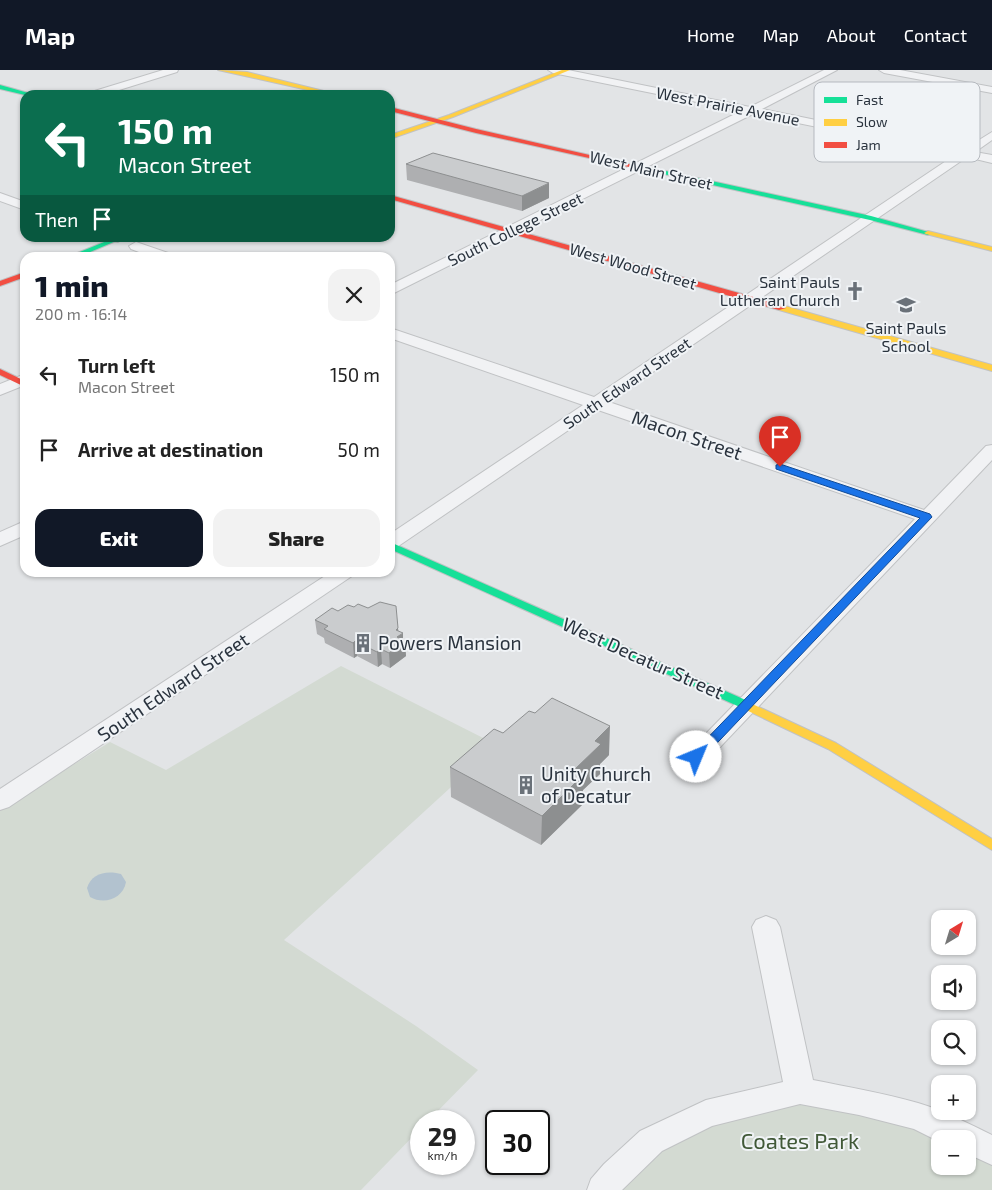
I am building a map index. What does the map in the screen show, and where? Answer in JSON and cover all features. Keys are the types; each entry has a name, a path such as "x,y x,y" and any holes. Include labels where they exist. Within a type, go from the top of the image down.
{"street":[{"path":"108,90 173,70"},
{"path":"221,70 242,72 316,90"},
{"name":"South College Street","path":"395,289 832,70"},
{"path":"884,70 949,82"},
{"path":"395,135 561,71"},
{"name":"West Prairie Avenue","path":"561,71 814,123"},
{"path":"0,87 20,92"},
{"name":"West Main Street","path":"395,109 487,127 526,141 991,249"},
{"name":"South Edward Street","path":"980,144 992,135"},
{"name":"South Edward Street","path":"395,541 954,162"},
{"path":"0,197 20,204"},
{"name":"West Wood Street","path":"395,198 992,368"},
{"path":"83,252 108,242"},
{"path":"136,246 152,252"},
{"path":"0,284 20,276"},
{"name":"Macon Street","path":"395,335 927,517"},
{"path":"0,372 20,381"},
{"path":"0,390 20,383"},
{"path":"696,757 749,705 992,450"},
{"path":"0,540 20,530"},
{"name":"West Decatur Street","path":"395,546 749,705 832,746 945,814 992,845"},
{"name":"South Edward Street","path":"0,801 337,577"},
{"path":"766,927 800,1091"},
{"path":"603,1190 615,1174 651,1141 706,1114 800,1091 859,1102 919,1117 947,1130"},
{"path":"976,1143 992,1150"}],"green space":[{"path":"341,666 497,745 284,940 416,1026 478,1070 439,1110 410,1110 410,1139 361,1190 0,1190 0,810 110,742 166,770"},
{"name":"Coates Park","path":"751,1102 859,1102 931,1135 931,1175 976,1175 976,1143 992,1151 992,1190 603,1190 615,1174"}],"water":[{"path":"102,873 121,874 126,882 121,893 107,900 90,897 87,888 91,880"}],"building":[{"path":"433,153 549,183 522,196 406,164"},
{"path":"380,602 396,606 398,628 396,630 403,633 397,637 405,641 389,653 381,649 377,652 355,641 353,643 324,629 328,626 315,620 332,608 338,611 348,605 354,607 358,604 368,608"},
{"path":"552,698 610,726 595,741 601,744 574,770 583,775 542,816 450,767 494,729 503,733 529,711 535,713"}],"traffic: fast":[{"path":"0,87 20,92"},
{"path":"643,168 871,218 928,233"},
{"path":"83,252 109,242"},
{"path":"395,547 746,705"}],"traffic: slow":[{"path":"221,70 316,90"},
{"path":"395,135 451,116 567,70"},
{"path":"928,233 992,249"},
{"path":"782,308 992,368"},
{"path":"746,705 832,746 992,845"}],"traffic: jam":[{"path":"395,110 476,131 643,168"},
{"path":"395,198 782,308"},
{"path":"0,284 20,276"},
{"path":"0,372 20,382"}],"place":[{"name":"Saint Pauls Lutheran Church","path":"855,291"},
{"name":"Saint Pauls School","path":"906,305"},
{"name":"Powers Mansion","path":"363,643"},
{"name":"Unity Church of Decatur","path":"526,785"}],"route":[{"path":"696,757 749,705 927,517 780,467"}]}
